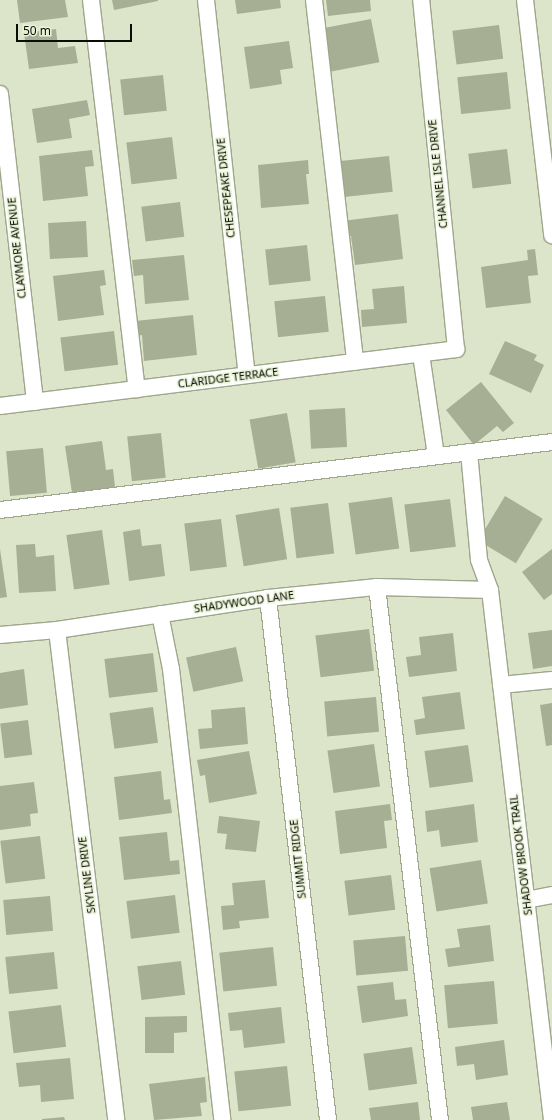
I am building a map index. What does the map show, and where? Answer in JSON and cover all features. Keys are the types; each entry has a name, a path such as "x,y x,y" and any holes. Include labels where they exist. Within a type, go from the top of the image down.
{"street":[{"path":"91,0 137,389"},
{"name":"CHESEPEAKE DRIVE","path":"206,0 247,376"},
{"path":"314,0 355,362"},
{"name":"CHANNEL ISLE DRIVE","path":"421,0 456,349"},
{"path":"525,0 552,235"},
{"name":"CLAYMORE AVENUE","path":"0,94 35,402"},
{"name":"CLARIDGE TERRACE","path":"0,406 456,349"},
{"path":"421,354 436,456"},
{"path":"0,510 552,442"},
{"name":"SHADOW BROOK TRAIL","path":"469,452 479,560 490,590 552,1120"},
{"path":"377,587 440,1120"},
{"name":"SHADYWOOD LANE","path":"0,635 57,630 268,598 377,587 490,590"},
{"name":"SUMMIT RIDGE","path":"268,598 328,1120"},
{"path":"160,614 171,669 222,1120"},
{"name":"SKYLINE DRIVE","path":"57,630 116,1120"},
{"path":"501,685 552,680"},
{"path":"526,900 552,895"}],"building":[{"path":"17,0 65,0 68,17 20,23"},
{"path":"112,0 158,0 158,1 114,10"},
{"path":"235,0 280,0 281,8 237,14"},
{"path":"326,0 370,0 371,11 328,16"},
{"path":"371,19 379,62 331,72 323,28"},
{"path":"499,25 503,59 456,64 452,31"},
{"path":"56,29 58,48 75,46 78,63 29,69 24,33"},
{"path":"289,41 293,68 280,70 282,84 250,89 244,47"},
{"path":"507,72 511,109 461,114 457,77"},
{"path":"163,75 167,111 124,115 120,79"},
{"path":"87,100 90,115 69,119 72,138 37,143 32,109"},
{"path":"172,137 177,179 131,184 126,143"},
{"path":"507,149 511,184 473,188 468,154"},
{"path":"92,150 94,166 85,167 88,196 43,201 39,156"},
{"path":"389,156 393,192 344,197 340,161"},
{"path":"308,160 309,174 306,174 309,204 261,208 258,165"},
{"path":"180,202 184,237 146,241 141,207"},
{"path":"398,214 403,259 355,265 351,236 344,237 342,221"},
{"path":"86,221 88,257 50,259 48,223"},
{"path":"307,245 311,281 269,285 265,249"},
{"path":"535,249 538,275 528,276 531,303 486,308 481,267 528,260 527,250"},
{"path":"184,255 189,300 145,304 143,275 134,276 132,260"},
{"path":"104,270 106,285 100,286 104,315 58,321 53,276"},
{"path":"404,286 407,323 362,327 361,310 374,309 372,289"},
{"path":"325,296 329,332 278,337 274,301"},
{"path":"193,315 197,355 144,361 142,335 137,336 135,321"},
{"path":"114,331 118,365 65,371 60,338"},
{"path":"505,341 537,355 534,360 544,365 531,393 489,374"},
{"path":"481,382 514,423 503,432 497,426 474,445 446,410"},
{"path":"345,408 347,447 311,449 309,410"},
{"path":"287,413 296,462 258,469 250,420"},
{"path":"161,433 166,478 132,481 127,437"},
{"path":"102,441 106,470 113,469 115,487 72,493 65,446"},
{"path":"43,448 47,493 10,496 6,451"},
{"path":"505,496 543,519 516,563 478,541"},
{"path":"392,497 399,548 356,555 348,503"},
{"path":"450,499 456,547 410,552 404,505"},
{"path":"328,503 334,554 296,558 290,508"},
{"path":"279,508 287,559 244,566 236,515"},
{"path":"221,519 227,567 190,571 184,524"},
{"path":"140,529 142,546 161,544 165,576 129,581 123,532"},
{"path":"102,530 110,584 74,589 66,535"},
{"path":"35,544 36,557 54,555 56,591 19,593 16,545"},
{"path":"0,549 7,597 0,598"},
{"path":"552,549 552,594 544,600 522,572"},
{"path":"369,629 374,671 321,677 315,636"},
{"path":"552,630 552,666 533,669 528,633"},
{"path":"453,633 457,671 409,677 406,657 421,655 419,637"},
{"path":"236,647 243,681 193,692 186,658"},
{"path":"153,653 158,692 109,698 104,659"},
{"path":"24,669 28,705 0,709 0,673"},
{"path":"460,692 465,729 416,735 414,720 425,718 422,697"},
{"path":"376,697 379,732 327,736 324,702"},
{"path":"552,703 552,745 546,746 540,705"},
{"path":"153,707 158,743 114,749 109,713"},
{"path":"245,707 248,744 200,749 198,729 212,728 211,710"},
{"path":"28,720 32,755 4,758 0,723"},
{"path":"374,744 380,787 333,793 327,751"},
{"path":"468,745 473,782 430,788 424,751"},
{"path":"249,751 257,794 209,803 205,775 200,776 197,760"},
{"path":"161,771 164,800 170,799 172,813 119,820 114,777"},
{"path":"34,782 38,813 30,814 31,826 0,830 0,786"},
{"path":"390,804 392,820 384,821 387,848 340,854 335,811"},
{"path":"474,804 478,842 441,847 439,830 427,832 425,811"},
{"path":"219,816 260,821 256,852 225,849 227,834 217,833"},
{"path":"167,832 170,861 179,860 180,874 124,880 119,837"},
{"path":"40,836 45,879 6,884 0,841"},
{"path":"481,860 488,903 437,912 430,868"},
{"path":"391,875 395,910 349,915 344,881"},
{"path":"265,880 269,918 239,921 240,928 223,930 221,906 234,905 232,883"},
{"path":"175,895 180,933 131,939 126,901"},
{"path":"50,896 53,931 6,935 3,900"},
{"path":"490,925 494,961 448,967 445,949 460,947 457,929"},
{"path":"405,936 408,971 356,975 353,941"},
{"path":"273,947 277,986 223,991 219,953"},
{"path":"54,952 58,989 9,994 5,957"},
{"path":"181,961 185,995 141,1000 137,966"},
{"path":"494,981 498,1024 448,1028 444,985"},
{"path":"393,982 395,1000 406,999 408,1016 362,1023 357,986"},
{"path":"61,1005 66,1047 14,1053 8,1011"},
{"path":"281,1007 285,1043 244,1048 242,1030 230,1031 228,1013"},
{"path":"187,1016 187,1032 174,1033 174,1053 145,1053 145,1017"},
{"path":"504,1040 508,1075 476,1080 474,1064 457,1066 455,1047"},
{"path":"412,1047 417,1084 369,1090 363,1054"},
{"path":"70,1058 74,1099 41,1102 40,1085 19,1087 16,1063"},
{"path":"287,1066 291,1106 238,1111 234,1072"},
{"path":"205,1077 207,1102 200,1103 202,1116 154,1120 149,1084"},
{"path":"418,1102 420,1120 371,1120 369,1108"},
{"path":"507,1102 510,1120 473,1120 471,1107"},
{"path":"64,1117 65,1120 42,1120 42,1119"}]}
